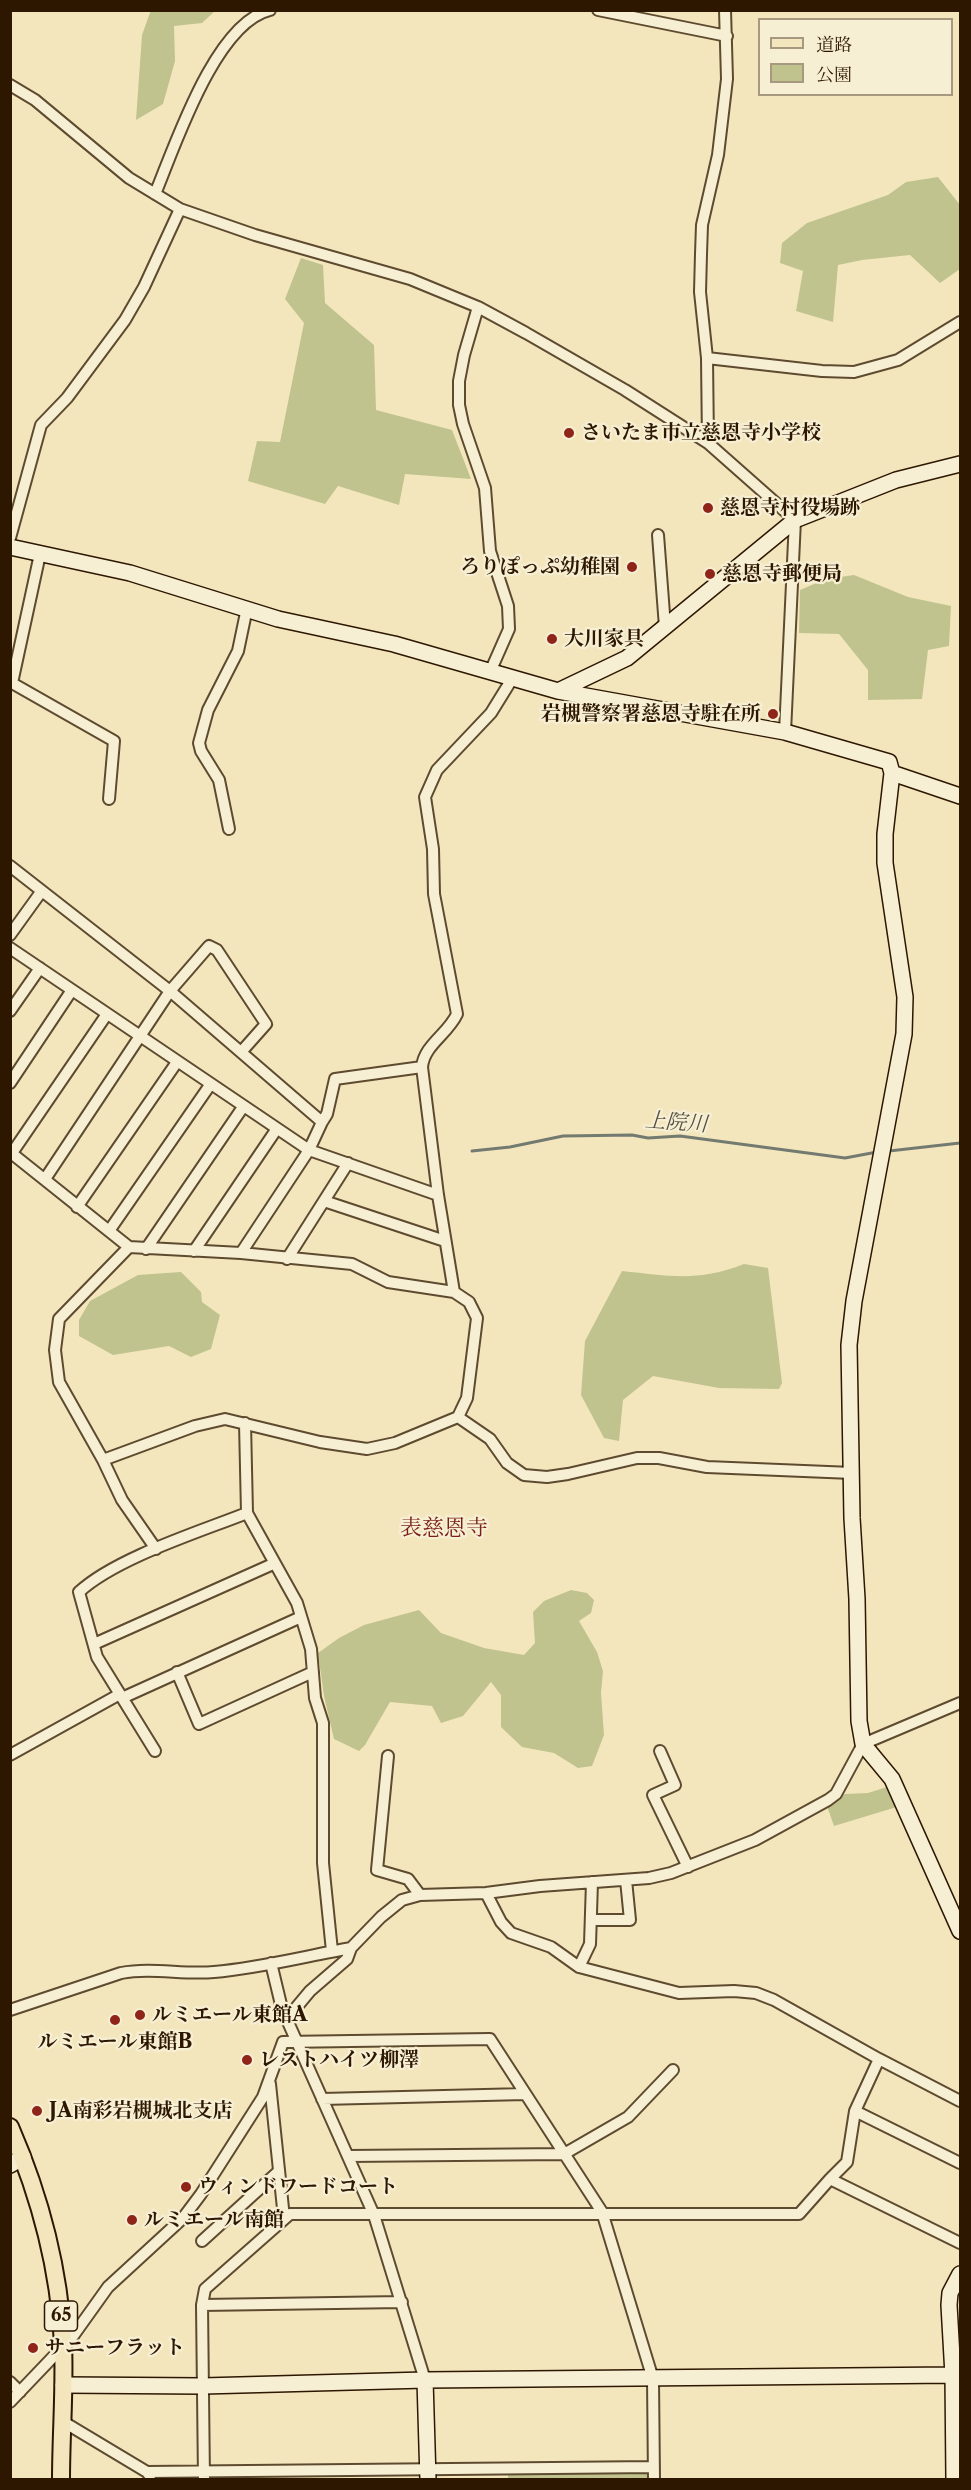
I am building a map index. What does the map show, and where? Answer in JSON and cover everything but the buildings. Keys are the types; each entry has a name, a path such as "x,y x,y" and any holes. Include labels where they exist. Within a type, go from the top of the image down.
{"main road":[{"name":"65","path":"10,2127 17,2161 47,2234 57,2286 63,2345 61,2480"}],"street":[{"path":"155,194 206,75 224,46 245,22 258,13 270,10"},
{"path":"598,10 727,36"},
{"path":"708,443 707,358 700,292 702,225 718,155 727,79 725,10"},
{"path":"10,85 35,100 104,159 180,209 255,236 410,279 478,306 625,390 708,443 795,520"},
{"path":"10,538 41,425 67,398 125,320 144,287 180,209"},
{"path":"478,306 462,363 459,405 463,424 485,488 490,551 508,606 509,629 490,672"},
{"path":"707,358 822,371 854,372 898,360 960,322"},
{"path":"558,691 627,658 795,520 896,480 960,464"},
{"path":"785,732 795,520"},
{"path":"658,535 665,627"},
{"path":"10,547 130,573 312,628 394,644 558,691 785,732 889,762 892,774 885,834 885,863 905,997 904,1034 854,1301 849,1345 859,1720 864,1744 892,1779 960,1930"},
{"path":"40,554 12,683 114,741 109,799"},
{"path":"229,829 219,780 201,751 199,743 208,710 238,651 247,608"},
{"path":"454,1292 438,1195 422,1067 422,1060 428,1050 453,1022 456,1014 434,894 433,849 425,796 436,770 490,713 512,679"},
{"path":"892,774 960,796"},
{"path":"10,866 170,991 322,1122"},
{"path":"10,935 41,892"},
{"path":"45,1179 141,1038 170,991 205,948 212,946 217,950 266,1024 242,1051"},
{"path":"10,948 276,1130 309,1150 438,1195"},
{"path":"10,1011 40,968"},
{"path":"10,1083 72,990"},
{"path":"104,1460 225,1419 320,1442 367,1449 394,1443 458,1417 467,1398 477,1318 469,1302 454,1292 388,1282 352,1264 241,1253 146,1250 129,1247 11,1153 107,1014"},
{"path":"77,1207 177,1062"},
{"path":"241,1253 309,1150 327,1114 335,1079 422,1067"},
{"path":"109,1231 210,1085"},
{"path":"146,1250 243,1107"},
{"path":"194,1251 276,1130"},
{"path":"286,1259 348,1163"},
{"path":"324,1200 445,1241"},
{"path":"129,1247 59,1320 54,1350 59,1382 104,1460 122,1500 156,1549"},
{"path":"458,1417 490,1439 507,1464 524,1474 547,1477 637,1458 659,1458 707,1467 852,1473"},
{"path":"245,1423 247,1513 273,1564 297,1603 311,1649 315,1698 323,1723 323,1863 332,1951"},
{"path":"155,1751 97,1657 79,1592 87,1584 156,1549 247,1513"},
{"path":"94,1644 273,1564"},
{"path":"10,1755 121,1696 301,1617"},
{"path":"177,1672 199,1724 313,1672"},
{"path":"288,2022 290,2015 310,1991 348,1959 351,1948 381,1917 402,1900 420,1895 486,1893 649,1878 688,1867 756,1840 828,1800 836,1794 864,1744 960,1703"},
{"path":"660,1751 675,1785 653,1795 688,1867"},
{"path":"388,1756 376,1870 408,1879 420,1895"},
{"path":"592,1920 630,1920 626,1880"},
{"path":"579,1967 590,1944 592,1882"},
{"path":"486,1893 501,1922 511,1933 550,1947 579,1967 678,1993 734,1991 756,1993 774,2000 960,2101"},
{"path":"10,2010 136,1970 186,1974 214,1972 351,1948"},
{"path":"271,1963 283,2013 374,2215 402,2302 425,2380 428,2474"},
{"path":"10,2402 73,2336 108,2287 183,2218 262,2097 283,2042 489,2039 602,2212 653,2379 654,2480"},
{"path":"204,2476 202,2305 205,2289 290,2214 602,2212 799,2214 847,2162 855,2111 879,2059"},
{"path":"348,2156 564,2154 628,2117 673,2070"},
{"path":"269,2080 284,2218"},
{"path":"322,2098 525,2094"},
{"path":"855,2111 960,2163"},
{"path":"202,2241 278,2172"},
{"path":"830,2179 960,2243"},
{"path":"954,2480 957,2461 949,2305 950,2294 960,2274"},
{"path":"202,2305 402,2302"},
{"path":"63,2385 203,2386 425,2380 953,2375"},
{"path":"10,2382 20,2392"},
{"path":"62,2421 150,2476 428,2474 654,2467"}],"green space":[{"path":"151,10 215,11 202,23 174,26 175,61 163,104 136,120 142,35"},
{"path":"938,177 960,205 960,269 940,283 910,255 838,265 833,322 796,311 803,271 780,263 782,243 807,223 888,195 906,182"},
{"path":"301,258 323,265 325,303 374,345 376,410 452,430 471,479 405,474 399,505 338,486 325,504 248,481 257,441 280,442 304,323 285,299"},
{"path":"854,575 908,597 951,606 949,646 928,650 922,699 868,700 868,670 839,634 799,633 800,590 826,579"},
{"path":"744,1264 768,1268 782,1383 779,1389 719,1388 653,1376 623,1400 619,1441 604,1438 581,1395 585,1341 622,1271 684,1276 728,1270"},
{"path":"181,1272 201,1292 202,1302 220,1315 211,1349 191,1357 169,1346 113,1355 79,1336 79,1320 90,1301 138,1275"},
{"path":"571,1590 587,1593 594,1600 591,1613 579,1621 597,1652 603,1671 601,1693 604,1735 592,1766 578,1768 554,1753 522,1747 501,1727 501,1695 491,1682 463,1716 441,1723 432,1706 390,1702 365,1745 359,1751 334,1739 324,1696 318,1653 339,1638 364,1625 419,1610 441,1633 484,1648 524,1655 535,1643 533,1612 544,1601"},
{"path":"890,1786 900,1806 834,1826 827,1806 845,1794 868,1793"},
{"path":"508,2473 649,2473 649,2479 508,2480"}],"waterway":[{"name":"上院川","path":"472,1151 510,1147 563,1136 632,1135 648,1138 680,1136 845,1158 877,1152"},
{"name":"上院川","path":"889,1151 960,1143"}],"place":[{"name":"さいたま市立慈恩寺小学校","path":"569,433"},
{"name":"慈恩寺村役場跡","path":"708,508"},
{"name":"ろりぽっぷ幼稚園","path":"632,567"},
{"name":"慈恩寺郵便局","path":"710,574"},
{"name":"大川家具","path":"552,639"},
{"name":"岩槻警察署慈恩寺駐在所","path":"773,714"},
{"name":"ルミエール東館A","path":"140,2015"},
{"name":"ルミエール東館B","path":"115,2020"},
{"name":"レストハイツ柳澤","path":"247,2060"},
{"name":"JA南彩岩槻城北支店","path":"37,2111"},
{"name":"ウィンドワードコート","path":"186,2187"},
{"name":"ルミエール南館","path":"132,2220"},
{"name":"サニーフラット","path":"33,2348"}],"district":[{"name":"表慈恩寺","path":"444,1529"}]}
